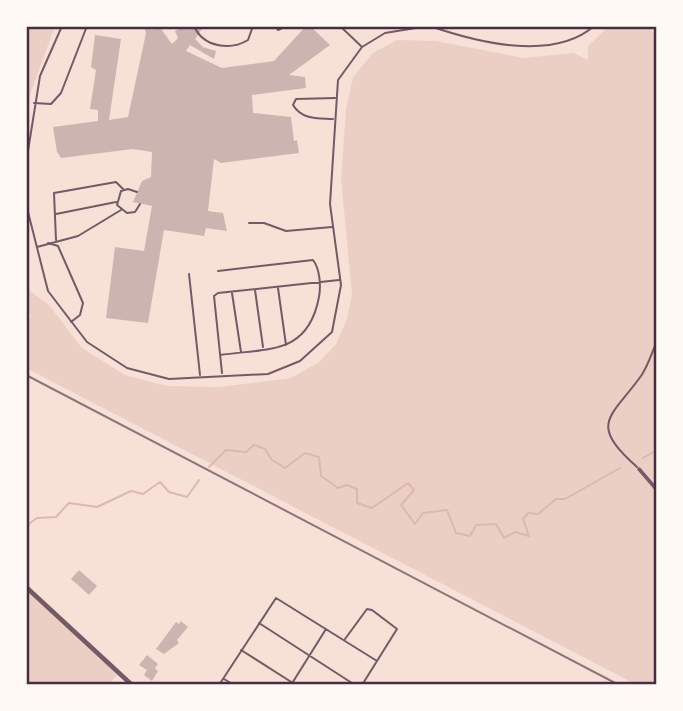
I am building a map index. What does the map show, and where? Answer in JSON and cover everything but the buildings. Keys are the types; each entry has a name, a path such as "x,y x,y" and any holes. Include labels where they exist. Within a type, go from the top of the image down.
{"street":[{"path":"639,469 657,489"},
{"path":"26,587 132,685"}],"lane":[{"path":"62,26 40,76 27,157 28,212 48,292 87,342 127,368 169,379 268,374 300,361 332,332 340,280 330,204 338,80 362,47 385,33 429,26 457,36 520,45 545,45 585,34 594,26"},
{"path":"34,103 51,104 61,93 86,26"},
{"path":"194,26 205,39 228,47 248,40 253,26"},
{"path":"275,26 278,30 286,26"},
{"path":"340,26 362,47"},
{"path":"335,120 308,118 297,112 293,105 296,99 305,97 337,98"},
{"path":"56,240 54,193 116,182 124,190 137,192"},
{"path":"121,210 117,202 118,194 124,190"},
{"path":"55,214 117,202"},
{"path":"36,247 78,236 121,210 132,213 141,204"},
{"path":"249,223 264,223 286,231 333,227"},
{"path":"48,243 58,246 83,303 80,315 70,323"},
{"path":"218,271 313,260 320,282 315,319 302,336 286,345 220,355"},
{"path":"189,274 201,376"},
{"path":"222,375 214,296 340,280"},
{"path":"278,287 286,345"},
{"path":"255,289 264,349"},
{"path":"232,292 241,352"},
{"path":"639,469 609,437 606,425 643,373 657,341"},
{"path":"219,685 272,600 280,598 377,661"},
{"path":"345,640 367,610 395,625 396,634 362,685"},
{"path":"258,623 355,685"},
{"path":"292,684 327,628"},
{"path":"241,650 296,685"},
{"path":"223,678 234,685"}],"shaded area":[{"path":"26,26 55,26 26,106"},
{"path":"609,26 650,26 657,42 657,685 637,685 26,368 26,323 31,316 26,309 26,288 49,305 82,348 125,375 167,386 219,387 291,378 319,362 336,344 347,319 352,294 341,179 346,109 353,77 373,53 397,40 436,41 524,58 573,53 588,60 588,46"},
{"path":"26,590 118,674 108,685 26,685"}],"waterway":[{"path":"209,467 226,450 246,452 254,445 265,449 272,460 285,468 305,453 319,457 321,476 338,488 347,485 357,489 357,503 372,508 408,483 414,490 401,505 415,524 423,513 447,510 456,533 470,536 476,525 496,524 504,538 515,532 529,536 523,519 528,513 538,514 556,499 565,499 620,468"},
{"path":"643,458 657,450"},
{"path":"26,526 37,518 56,517 69,503 97,507 131,491 143,494 160,482 169,492 187,497 199,480"}],"railway":[{"path":"26,375 619,685"}]}
